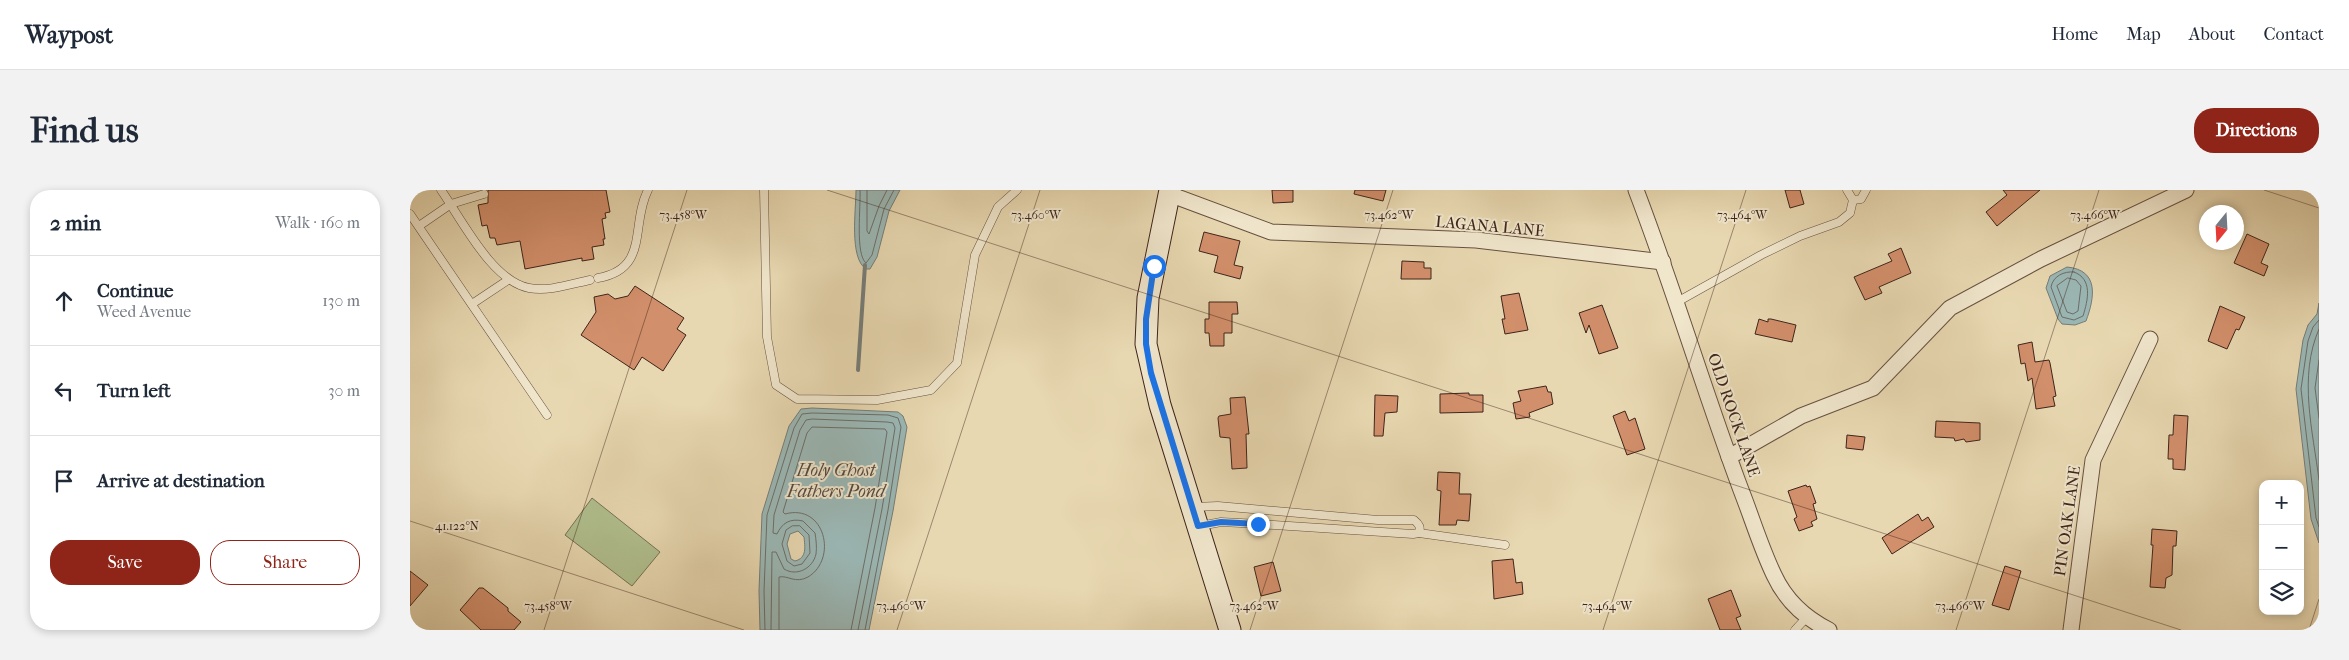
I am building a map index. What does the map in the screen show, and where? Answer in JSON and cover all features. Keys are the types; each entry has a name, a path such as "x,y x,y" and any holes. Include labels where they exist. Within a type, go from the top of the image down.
{"main road":[{"path":"1169,192 1148,298 1146,344 1156,389 1230,630"}],"street":[{"name":"OLD ROCK LANE","path":"1636,190 1663,262 1729,457 1774,576 1798,610 1829,630"},
{"path":"1729,457 1801,416 1873,388 1950,308 2041,259 2186,190"},
{"name":"LAGANA LANE","path":"1169,192 1271,232 1476,240 1663,262"},
{"name":"PIN OAK LANE","path":"2071,630 2093,460 2150,339"}],"lane":[{"path":"442,190 493,266 508,280 529,288 548,288 613,276 627,265 637,245 641,203 648,190"},
{"path":"764,190 767,337 776,385 797,399 877,400 930,390 957,363 975,255 998,206 1016,190"},
{"path":"1676,302 1761,255 1800,236 1839,222 1850,213 1853,200 1847,190"},
{"path":"1853,200 1860,199 1866,190"},
{"path":"419,226 451,204 484,194"},
{"path":"410,214 547,415"},
{"path":"472,304 508,280"},
{"path":"1195,517 1218,506 1378,520 1414,520 1418,523 1419,533"},
{"path":"1195,517 1221,522 1419,533 1505,545"},
{"path":"1795,630 1807,617"}],"green space":[{"path":"592,498 660,552 632,586 565,535"}],"water":[{"path":"856,190 900,190 889,211 877,257 870,269 866,269 861,263 855,244"},
{"path":"2067,267 2085,273 2092,286 2091,303 2086,321 2075,325 2062,324 2058,319 2046,288 2050,276"},
{"path":"2319,303 2319,543 2311,519 2296,389 2303,340 2308,325 2317,314"},
{"name":"Holy Ghost Fathers Pond","path":"801,409 898,412 903,416 907,427 893,511 869,630 760,630 759,591 762,514 789,426","holes":["798,531 804,537 805,548 803,555 799,560 795,561 791,559 787,544 790,534"]}],"building":[{"path":"488,190 606,190 610,212 605,213 606,218 602,219 604,245 592,247 594,259 582,261 582,258 525,269 520,241 497,245 495,238 490,238 487,225 482,226 478,205 488,203"},
{"path":"1272,190 1293,190 1293,202 1273,203"},
{"path":"1355,190 1386,190 1383,201 1354,194"},
{"path":"1785,190 1800,190 1804,204 1790,208"},
{"path":"2003,190 2040,190 1997,226 1986,212 2007,195"},
{"path":"1204,232 1240,241 1234,265 1243,267 1240,279 1214,272 1218,256 1199,251"},
{"path":"2247,234 2269,244 2261,263 2268,266 2264,276 2234,263 2240,250 2244,250 2244,241"},
{"path":"1901,248 1911,273 1879,287 1882,293 1865,300 1854,277 1892,261 1888,254"},
{"path":"1402,261 1424,262 1424,268 1431,268 1431,279 1401,279"},
{"path":"635,286 684,318 677,329 686,335 663,371 642,357 634,370 581,335 596,312 594,297 608,294 615,299 628,296"},
{"path":"1519,293 1528,330 1505,334 1502,319 1505,319 1501,296"},
{"path":"1209,302 1237,302 1238,314 1232,314 1232,333 1224,333 1224,346 1210,346 1209,333 1205,333 1205,319 1209,319"},
{"path":"1602,305 1618,348 1599,354 1589,325 1586,333 1579,313"},
{"path":"2220,306 2245,317 2239,330 2236,329 2227,349 2208,341"},
{"path":"1759,319 1768,322 1768,319 1771,319 1796,325 1792,342 1755,334"},
{"path":"2032,342 2035,362 2049,360 2056,396 2053,397 2055,406 2036,409 2032,378 2028,381 2025,363 2021,364 2018,345"},
{"path":"1546,386 1548,392 1551,392 1553,404 1529,413 1530,417 1516,419 1513,403 1521,401 1518,391"},
{"path":"1469,393 1469,395 1483,395 1483,412 1440,413 1440,394"},
{"path":"1375,395 1398,396 1397,412 1385,413 1383,436 1374,436"},
{"path":"1245,397 1249,434 1246,434 1247,468 1232,469 1230,438 1220,437 1218,418 1219,416 1231,414 1230,398"},
{"path":"1625,411 1629,421 1635,418 1645,449 1627,455 1613,416"},
{"path":"2174,415 2188,416 2185,470 2173,469 2173,459 2168,459 2169,435 2173,435"},
{"path":"1936,421 1980,423 1980,440 1966,442 1964,439 1955,441 1954,438 1935,437"},
{"path":"1847,435 1865,437 1863,450 1846,448"},
{"path":"1438,472 1460,473 1459,494 1471,494 1469,521 1457,520 1456,525 1439,525 1441,491 1437,490"},
{"path":"1806,485 1807,487 1810,486 1816,503 1813,504 1817,519 1811,522 1813,526 1799,531 1794,519 1797,517 1788,491"},
{"path":"1918,514 1922,521 1928,517 1934,527 1892,554 1882,538"},
{"path":"2152,529 2177,531 2176,546 2173,546 2172,575 2166,578 2165,588 2150,587 2153,545 2151,545"},
{"path":"1513,559 1516,583 1522,582 1523,594 1494,599 1492,561"},
{"path":"1273,562 1281,591 1261,596 1254,567"},
{"path":"2005,566 2021,571 2009,610 1992,605"},
{"path":"410,571 428,585 410,606"},
{"path":"479,588 483,588 508,608 508,611 521,622 514,630 481,630 460,610"},
{"path":"1731,590 1741,616 1736,618 1741,630 1720,630 1708,599"}],"waterway":[{"path":"858,370 865,265"}],"route":[{"path":"1154,266 1148,298 1146,344 1151,373 1198,526 1221,522 1258,524"}]}
